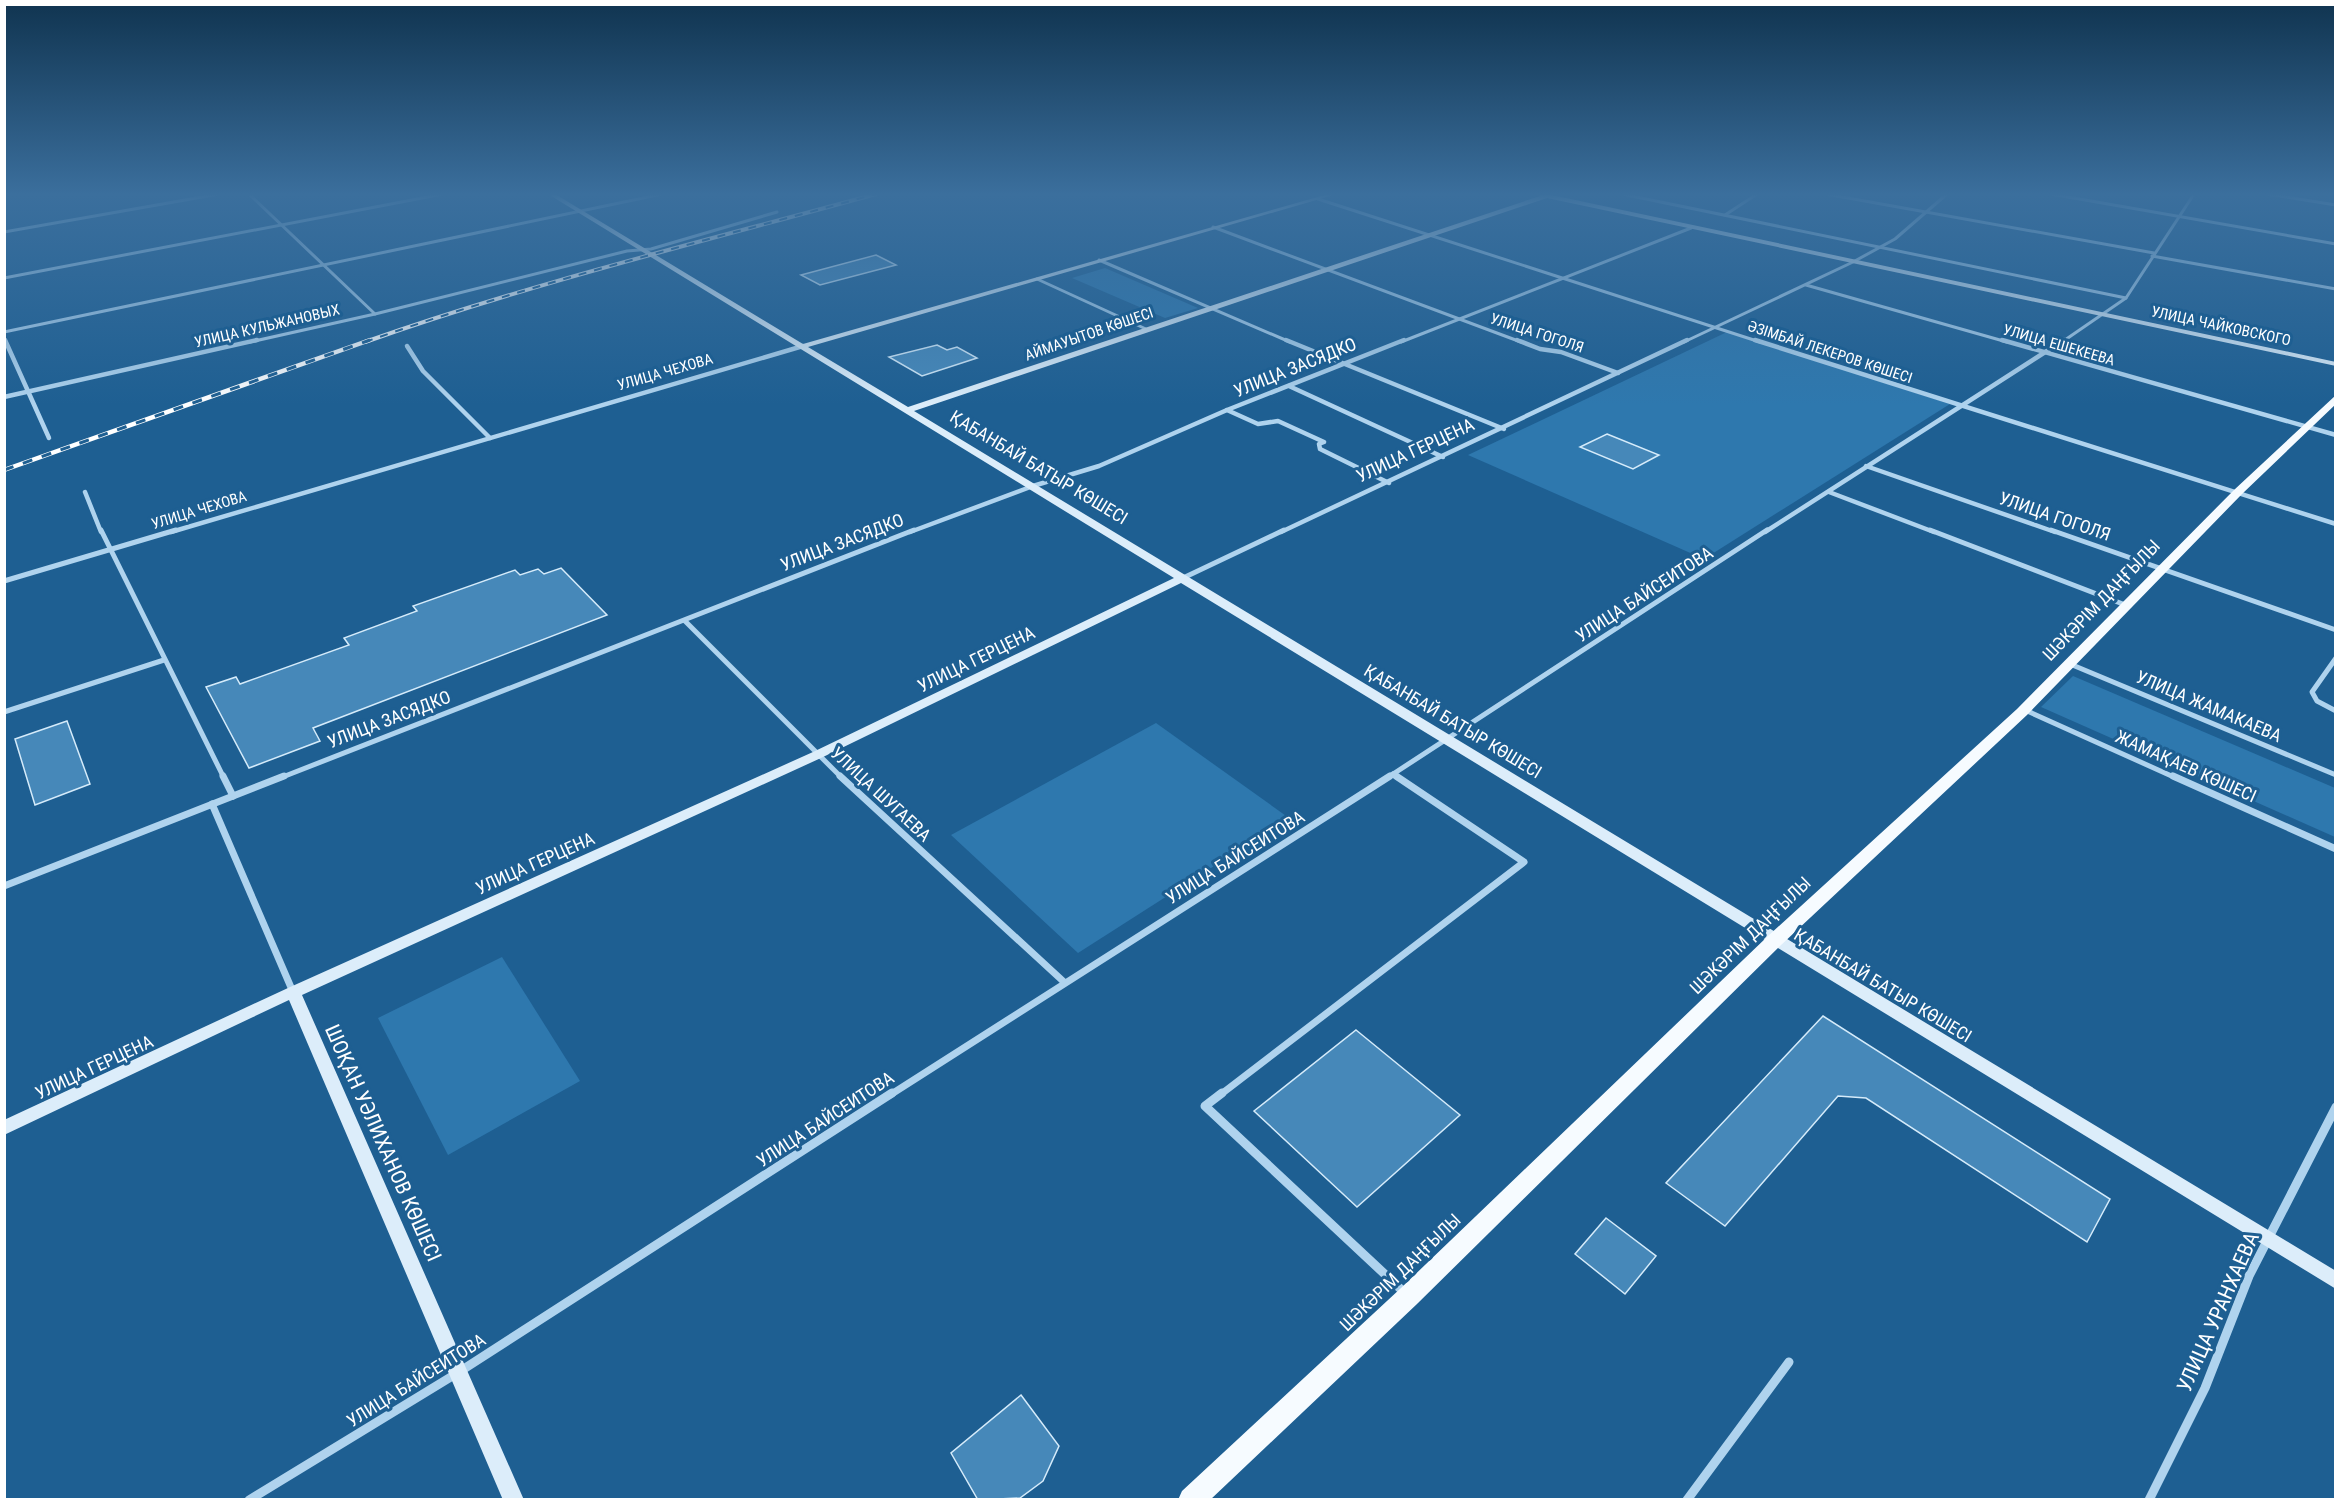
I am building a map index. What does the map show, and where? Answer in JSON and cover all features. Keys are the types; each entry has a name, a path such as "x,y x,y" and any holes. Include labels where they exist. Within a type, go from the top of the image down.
{"main road":[{"name":"ШӘКӘРІМ ДАҢҒЫЛЫ","path":"1191,1500 1408,1296 1774,941 2025,710 2238,492 2336,398"}],"street":[{"path":"4,279 80,264"},
{"path":"4,332 327,264"},
{"name":"УЛИЦА КУЛЬЖАНОВЫХ","path":"4,398 375,314 574,264"},
{"name":"ҚАБАНБАЙ БАТЫР КӨШЕСІ","path":"669,264 1774,941 2336,1281"},
{"name":"УЛИЦА ЧЕХОВА","path":"4,581 1085,264"},
{"path":"1108,264 1207,309 1504,429"},
{"name":"УЛИЦА ГОГОЛЯ","path":"1311,264 1540,350 1561,352 1618,373"},
{"name":"АЙМАУЫТОВ КӨШЕСІ","path":"908,410 1343,264"},
{"name":"ӘЗІМБАЙ ЛЕКЕРОВ КӨШЕСІ","path":"1519,264 1960,407 2336,524"},
{"name":"УЛИЦА ЗАСЯДКО","path":"4,886 685,621 821,565 1033,486 1099,466 1227,410 1597,264"},
{"name":"УЛИЦА ГЕРЦЕНА","path":"4,1128 293,992 818,755 1183,578 1504,429 1848,264"},
{"name":"УЛИЦА ЧАЙКОВСКОГО","path":"1863,264 2336,364"},
{"path":"1963,264 2126,298"},
{"name":"УЛИЦА БАЙСЕИТОВА","path":"249,1500 459,1372 1064,982 1448,740 1866,466 2044,354 2126,298 2147,264"},
{"path":"2206,264 2336,289"},
{"path":"323,265 375,314"},
{"path":"1037,279 1146,330"},
{"name":"УЛИЦА ЕШЕКЕЕВА","path":"1805,285 2336,435"},
{"path":"4,338 49,438"},
{"path":"407,346 423,371 490,438"},
{"path":"1289,386 1443,457"},
{"path":"1227,410 1258,424 1278,421 1324,442 1318,444 1320,449 1389,483"},
{"name":"УЛИЦА ГОГОЛЯ","path":"1866,466 2336,630"},
{"path":"85,492 108,551 233,796"},
{"path":"1828,492 2128,606"},
{"name":"УЛИЦА ШУГАЕВА","path":"685,621 818,755 1064,982"},
{"path":"2336,658 2312,692 2317,701 2336,711"},
{"path":"4,712 164,660"},
{"name":"УЛИЦА ЖАМАКАЕВА","path":"2070,664 2336,775"},
{"name":"ЖАМАҚАЕВ КӨШЕСІ","path":"2025,710 2336,849"},
{"path":"1393,774 1524,862 1205,1106 1408,1296"},
{"name":"ШОҚАН УӘЛИХАНОВ КӨШЕСІ","path":"212,804 514,1500"},
{"name":"УЛИЦА УРАНХАЕВА","path":"2149,1500 2205,1388 2249,1276 2336,1107"},
{"path":"1687,1500 1790,1362"}],"shaded area":[{"path":"1105,268 1198,308 1165,318 1072,278"},
{"path":"1727,332 1950,404 1704,559 1468,455"},
{"path":"2073,676 2335,788 2335,837 2041,707"},
{"path":"1156,723 1289,818 1078,953 951,835"},
{"path":"502,957 580,1081 448,1155 378,1018"}],"building":[{"path":"842,264 896,265 820,285 801,275"},
{"path":"937,345 947,350 957,347 977,358 922,376 889,357"},
{"path":"1607,434 1659,455 1633,469 1580,447"},
{"path":"561,568 607,615 313,728 320,741 249,768 206,687 236,677 240,684 349,645 344,638 417,611 413,606 515,570 520,575 538,569 544,574"},
{"path":"67,721 90,784 35,805 15,739"},
{"path":"1823,1016 2110,1199 2087,1242 1866,1098 1838,1096 1725,1226 1666,1183"},
{"path":"1356,1030 1460,1115 1357,1207 1254,1111"},
{"path":"1606,1218 1656,1256 1625,1294 1575,1254"},
{"path":"1021,1395 1059,1446 1043,1481 1020,1498 978,1500 951,1453"}],"railway":[{"path":"365,342 491,301 618,264"},
{"path":"4,470 370,340"}]}
